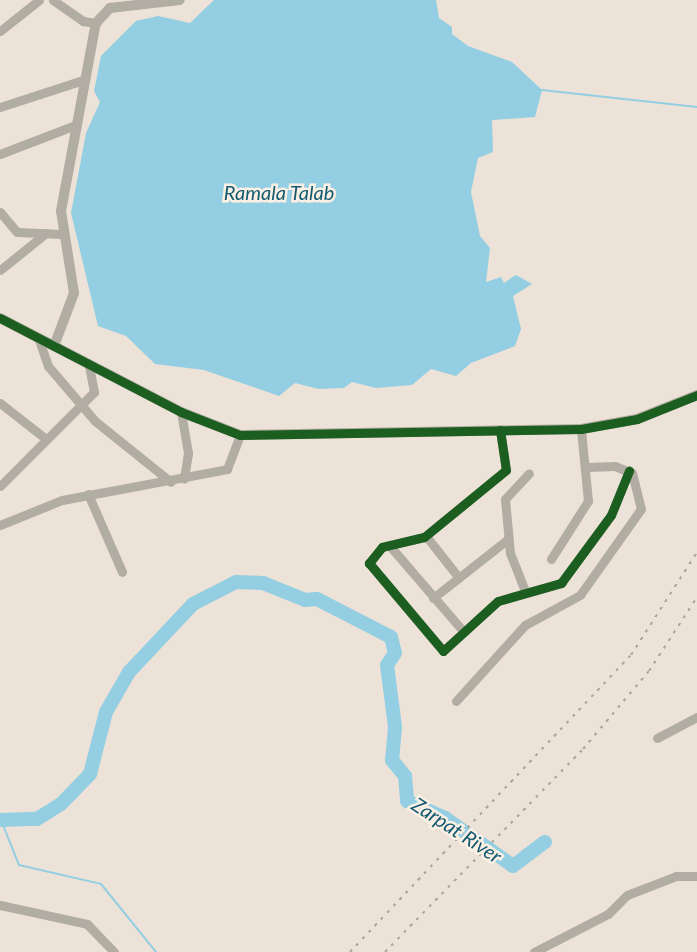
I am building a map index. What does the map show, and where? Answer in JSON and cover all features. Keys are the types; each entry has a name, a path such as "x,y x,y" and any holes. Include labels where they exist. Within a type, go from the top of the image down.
{"street":[{"path":"0,31 39,0"},
{"path":"53,0 83,21 96,23"},
{"path":"54,346 74,293 61,234 73,126 96,23 110,8 180,0"},
{"path":"0,107 83,80"},
{"path":"0,154 73,126"},
{"path":"0,212 14,231 61,234"},
{"path":"0,270 46,233"},
{"path":"0,318 180,412 240,435 581,429 637,419 697,395"},
{"path":"39,337 48,366 81,406 116,441 171,482"},
{"path":"0,486 95,390 89,366"},
{"path":"0,404 45,439"},
{"path":"180,412 188,453 184,479"},
{"path":"551,559 588,504 581,429"},
{"path":"500,430 506,470 426,536 389,545 369,563 382,584 442,650 496,602 525,591 561,583 611,515 628,471"},
{"path":"0,525 88,495 171,482 231,466 240,435"},
{"path":"586,467 628,471"},
{"path":"456,701 525,625 578,597 594,577 641,509 642,496 628,471"},
{"path":"525,591 508,539 505,497 529,473"},
{"path":"88,495 122,573"},
{"path":"426,536 459,578"},
{"path":"433,598 508,539"},
{"path":"389,545 463,631"},
{"path":"657,738 697,717"},
{"path":"534,952 608,914 627,895 676,876 697,876"},
{"path":"0,905 87,924 114,952"}],"water":[{"name":"Ramala Talab","path":"214,0 436,0 439,18 452,27 452,34 468,46 512,62 542,90 535,117 492,120 493,152 478,158 471,192 480,236 490,248 486,282 501,277 504,283 516,275 532,284 513,296 521,329 515,346 471,363 456,376 431,369 412,385 376,388 352,382 344,388 319,389 295,383 279,396 204,370 155,364 126,336 98,326 71,213 86,133 100,102 94,91 101,56 136,21 158,16 190,23"}],"waterway":[{"path":"542,90 697,107"},
{"name":"Zarpat River","path":"0,820 37,819 61,804 90,774 106,712 129,672 193,604 236,582 263,583 305,600 317,599 391,637 395,653 387,665 395,727 392,760 405,776 407,801 445,818 513,866 545,842"},
{"path":"1,820 19,865 101,884 156,952"}],"railway":[{"path":"350,952 631,655 697,552"},
{"path":"385,952 583,749 649,671 697,597"}],"cycle path":[{"path":"0,318 181,412 240,435 581,429 637,419 697,395"},
{"path":"500,430 506,470 424,537 382,547 369,563 443,651 498,601 561,583 611,515 629,471"}]}
